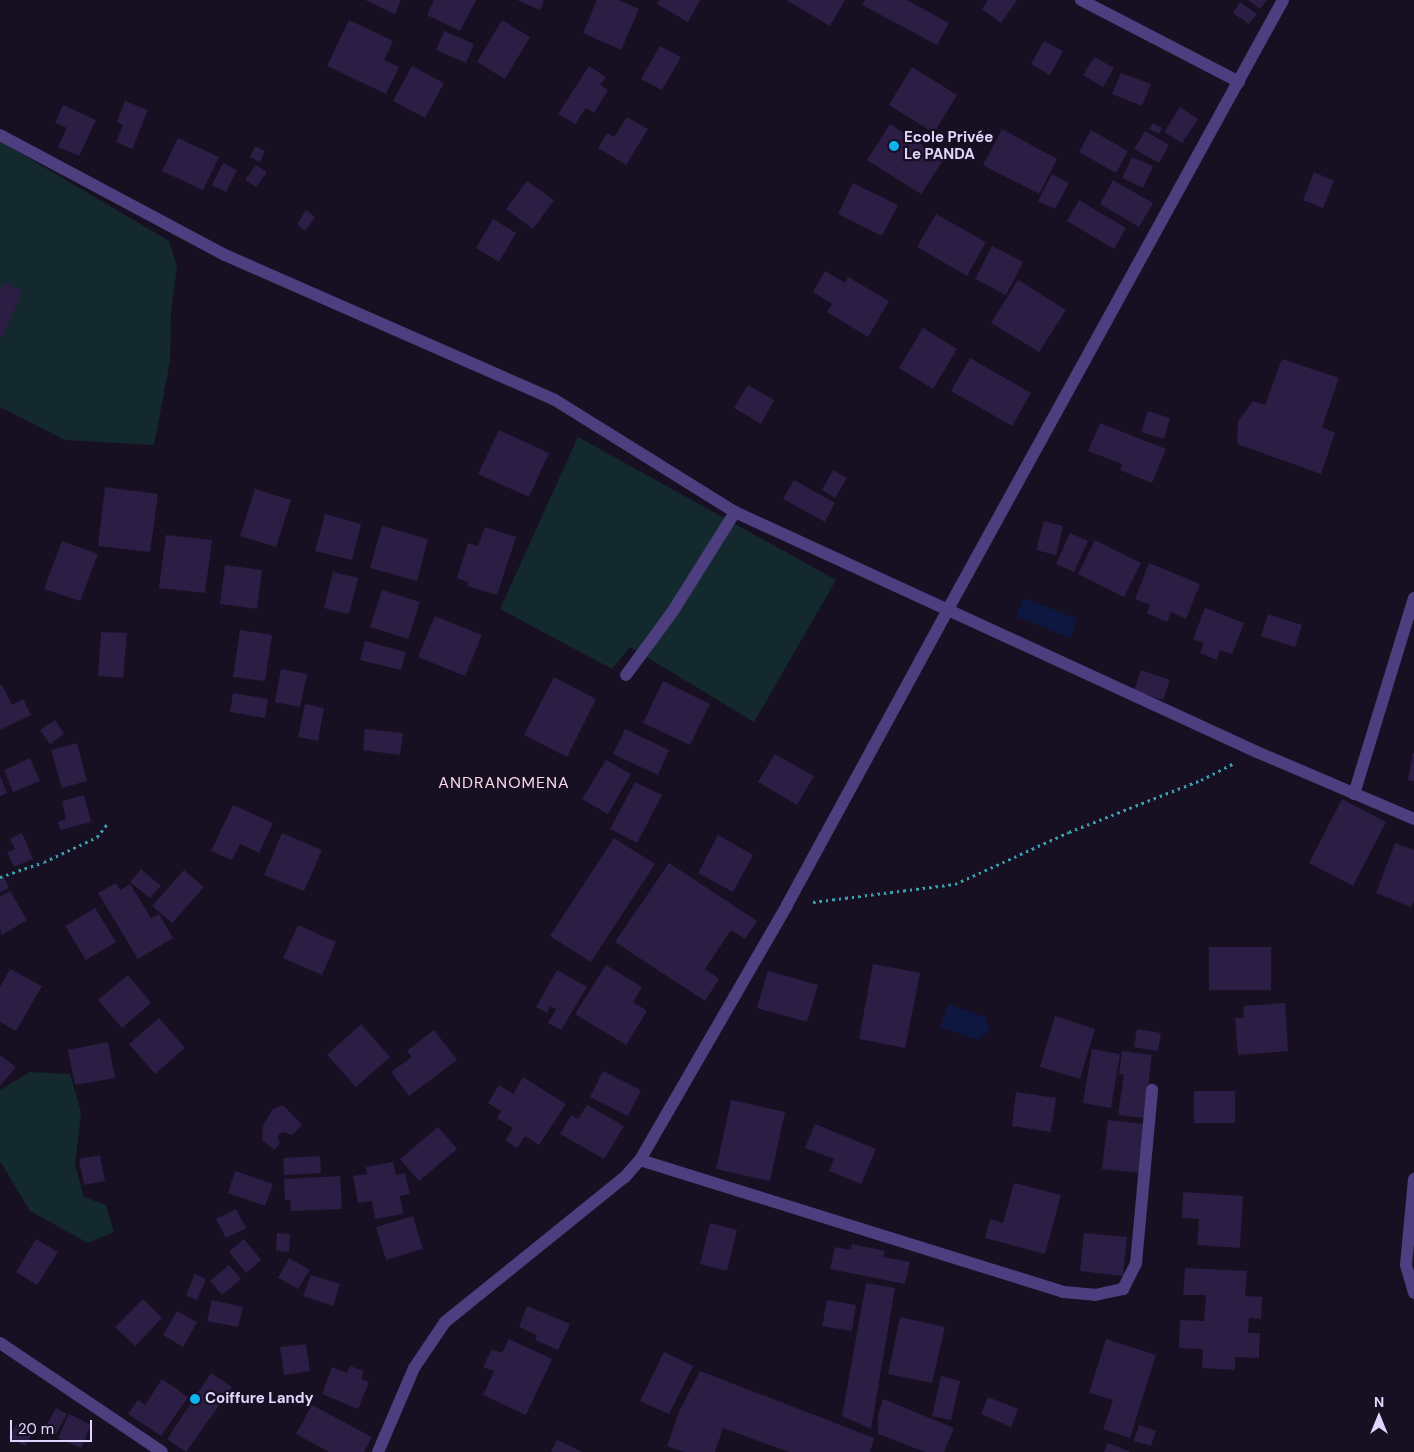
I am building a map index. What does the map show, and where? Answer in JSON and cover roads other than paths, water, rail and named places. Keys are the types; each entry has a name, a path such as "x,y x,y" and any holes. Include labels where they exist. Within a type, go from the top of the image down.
{"street":[{"path":"1081,0 1239,82"},
{"path":"378,1452 414,1368 445,1322 624,1177 640,1160 787,905 1283,0"},
{"path":"0,135 225,255 555,400 735,512 1258,752 1414,819"},
{"path":"626,675 673,611 735,512"},
{"path":"1354,794 1414,598"},
{"path":"640,1160 1064,1292 1095,1294 1123,1290 1136,1263 1152,1090"},
{"path":"1414,1179 1406,1265 1414,1293"},
{"path":"0,1343 162,1452"}],"water":[{"path":"1024,598 1077,619 1070,638 1016,616"},
{"path":"948,1004 985,1017 990,1030 979,1040 940,1028"}],"place":[{"name":"Ecole Privée Le PANDA","path":"894,146"},
{"name":"Coiffure Landy","path":"195,1399"}],"district":[{"name":"ANDRANOMENA","path":"504,783"}]}
